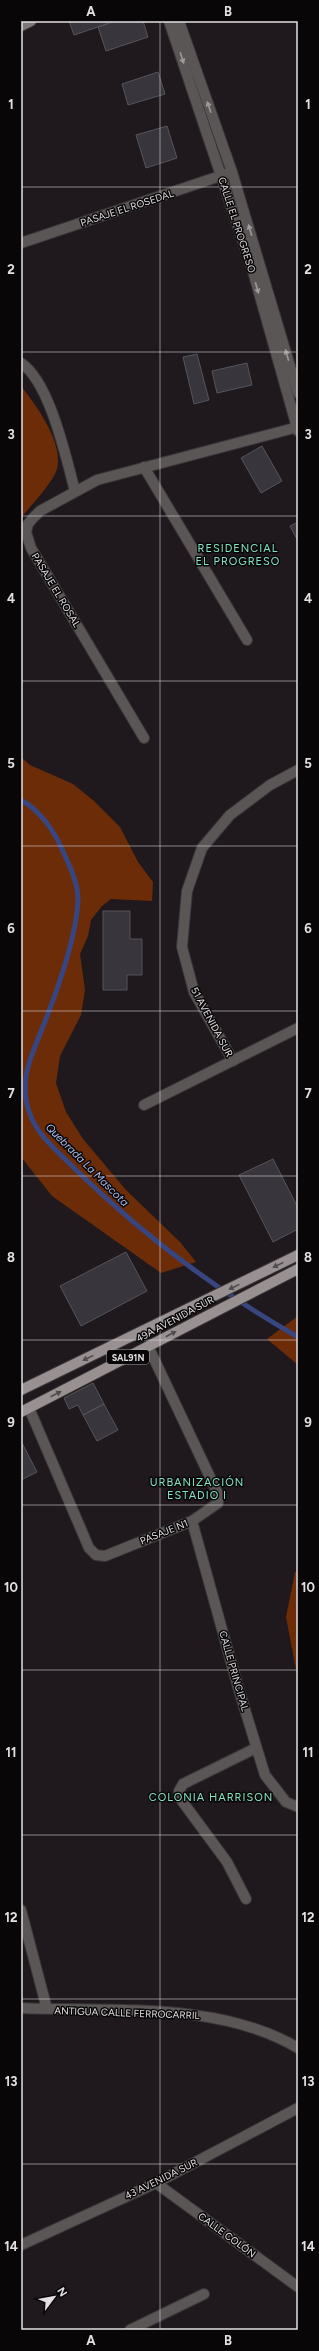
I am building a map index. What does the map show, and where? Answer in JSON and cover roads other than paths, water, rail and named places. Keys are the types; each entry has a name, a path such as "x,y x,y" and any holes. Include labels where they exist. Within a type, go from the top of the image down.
{"main road":[{"path":"21,26 31,21"},
{"name":"49A AVENIDA SUR","path":"21,1390 298,1255"},
{"name":"49A AVENIDA SUR","path":"25,1410 298,1269"}],"street":[{"name":"CALLE EL PROGRESO","path":"169,21 252,268 298,428"},
{"name":"CALLE EL PROGRESO","path":"179,21 232,172 298,392"},
{"name":"PASAJE EL ROSEDAL","path":"21,243 232,172"},
{"path":"21,363 43,390 55,421 75,491"},
{"name":"PASAJE EL ROSAL","path":"144,738 27,540 28,524 40,511 75,491 107,476 298,428"},
{"path":"144,467 248,640"},
{"name":"51 AVENIDA SUR","path":"233,1060 194,992 182,947 187,891 202,848 230,815 270,785 298,770"},
{"path":"144,1105 298,1028"},
{"name":"PASAJE N1","path":"25,1410 89,1548 96,1555 105,1556 192,1520 218,1503 218,1494 148,1346"},
{"name":"CALLE PRINCIPAL","path":"192,1520 256,1748 265,1775 286,1802 298,1807"},
{"path":"246,1899 227,1862 182,1801 179,1791 183,1784 256,1748"},
{"path":"21,1910 48,2009"},
{"name":"ANTIGUA CALLE FERROCARRIL","path":"21,2008 190,2014 244,2024 298,2048"},
{"name":"43 AVENIDA SUR","path":"21,2245 156,2183 298,2108"},
{"name":"CALLE COLÓN","path":"156,2183 298,2287"},
{"path":"130,2330 204,2294"}],"waterway":[{"name":"Quebrada La Mascota","path":"21,800 34,809 45,820 54,833 72,871 78,897 75,927 66,962 55,996 31,1057 26,1079 26,1102 38,1130 76,1170 128,1218 155,1240 209,1281 267,1319 298,1337"}],"district":[{"name":"RESIDENCIAL EL PROGRESO","path":"238,554"},
{"name":"URBANIZACIÓN ESTADIO I","path":"197,1488"},
{"name":"COLONIA HARRISON","path":"211,1797"}]}
